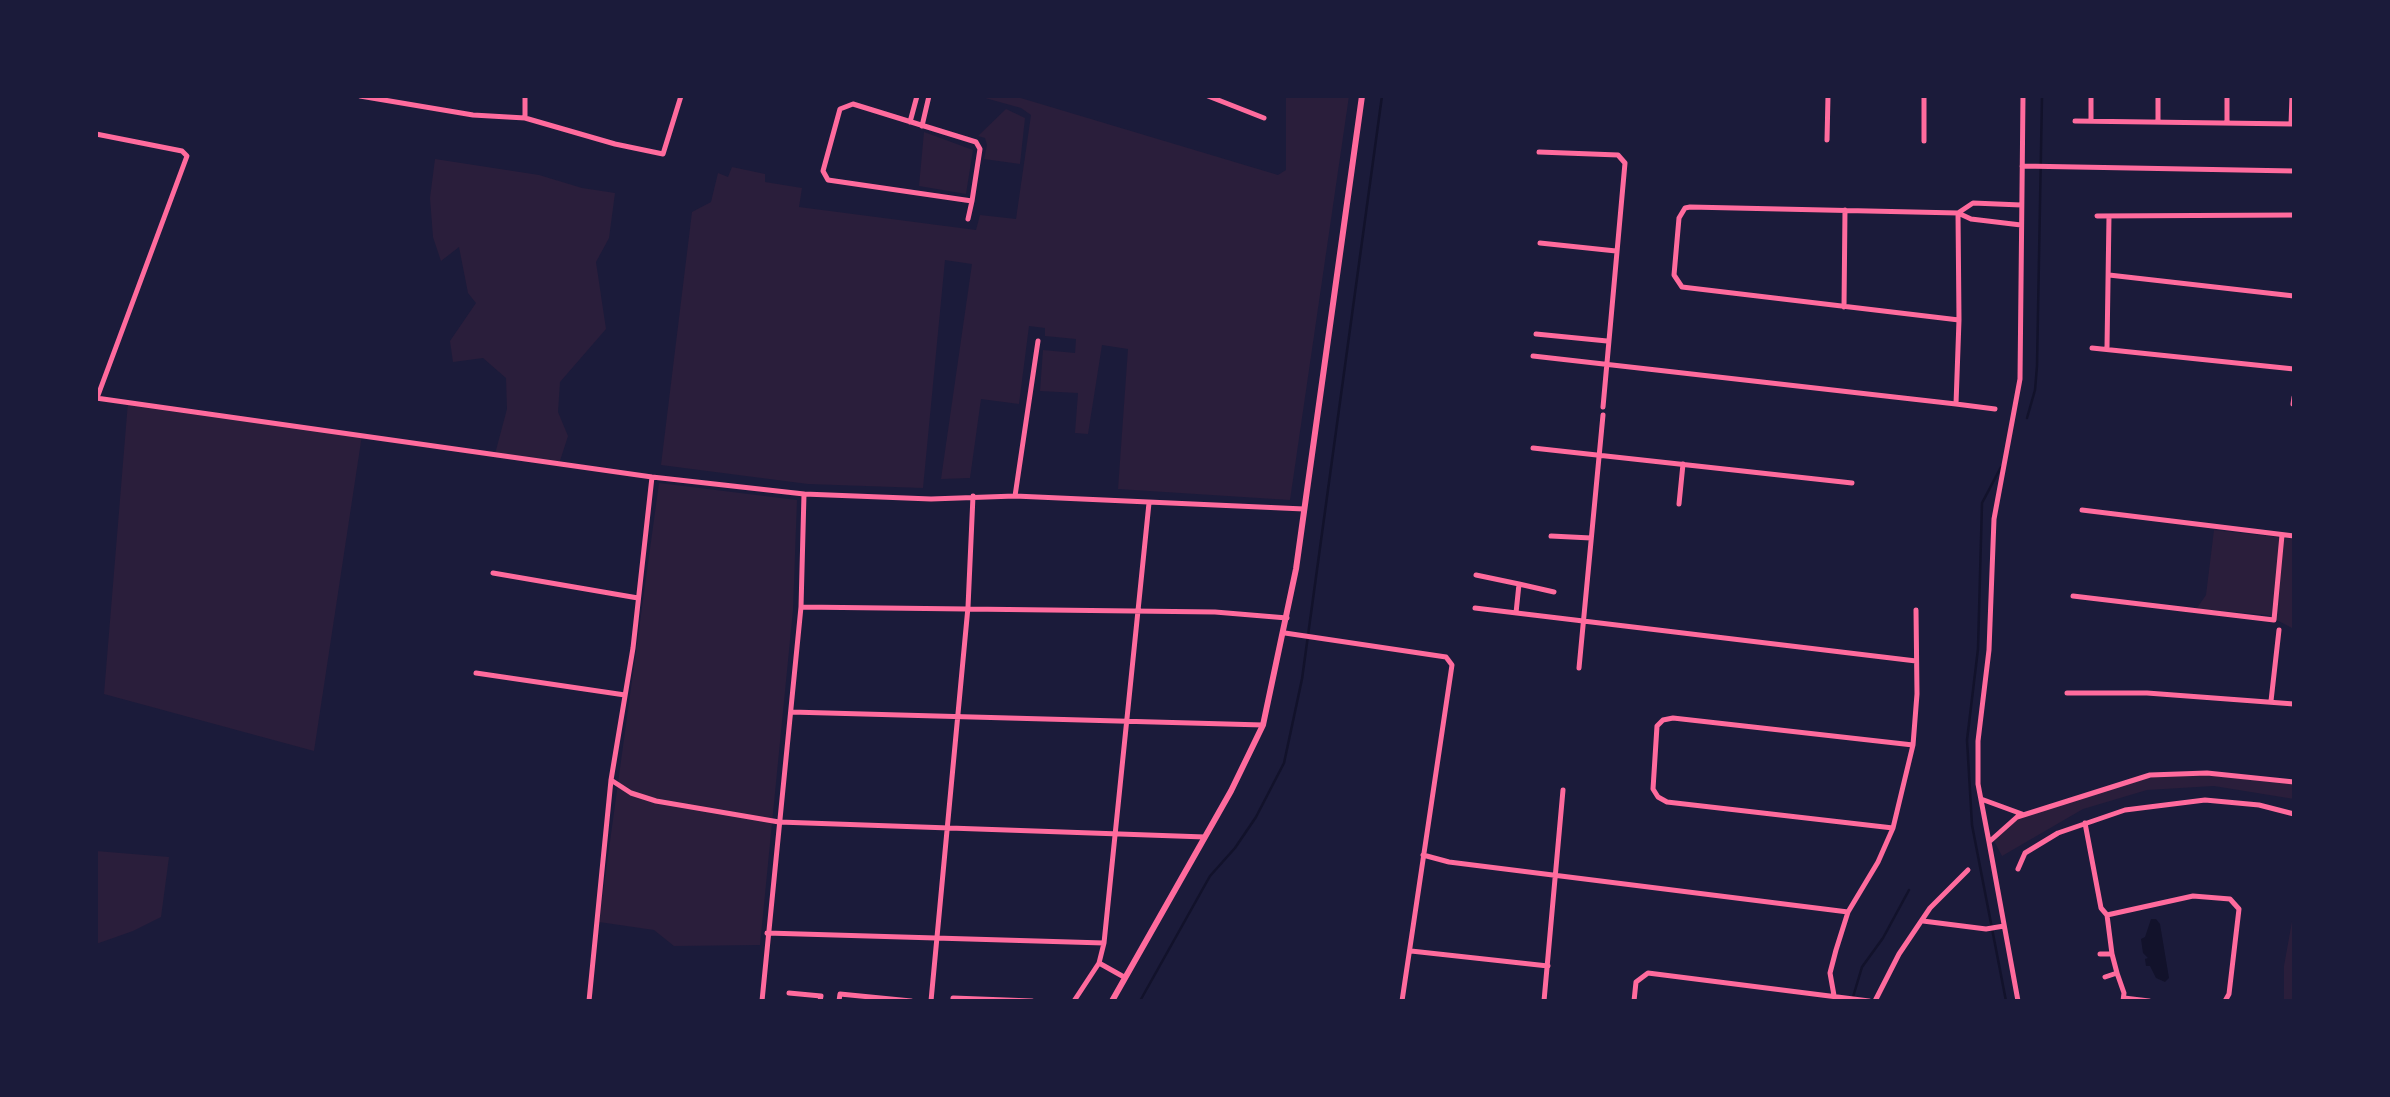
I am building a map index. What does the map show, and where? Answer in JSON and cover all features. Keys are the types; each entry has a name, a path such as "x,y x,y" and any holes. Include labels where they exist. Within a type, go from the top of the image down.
{"street":[{"path":"360,96 473,115 525,118 615,144 663,154 681,96"},
{"path":"525,96 525,118"},
{"path":"910,122 917,96"},
{"path":"922,126 929,96"},
{"path":"1208,96 1228,99 1264,118"},
{"path":"1112,1001 1205,837 1263,725 1288,618 1362,96"},
{"path":"1827,140 1828,96"},
{"path":"1924,96 1924,141"},
{"path":"2018,1001 1981,799 1978,741 1989,650 1994,519 2020,379 2023,96"},
{"path":"2091,96 2091,119"},
{"path":"2158,96 2158,121"},
{"path":"2227,96 2227,123"},
{"path":"2075,121 2091,119 2292,124 2292,96"},
{"path":"968,219 972,201 979,145 853,104 844,106 823,171 825,177 972,201"},
{"path":"96,134 182,152 187,156 97,398 652,477 804,494 931,499 1015,496 1304,509"},
{"path":"1539,152 1618,155 1625,163 1603,407"},
{"path":"2022,166 2294,171"},
{"path":"1958,213 1973,203 2021,205"},
{"path":"1959,320 1682,286 1674,275 1679,218 1684,205 1958,213 1972,219 2021,225"},
{"path":"1844,307 1845,210"},
{"path":"1956,404 1959,320 1958,213"},
{"path":"2097,216 2294,215"},
{"path":"2106,347 2109,216"},
{"path":"1540,243 1616,251"},
{"path":"2109,275 2294,296"},
{"path":"1536,334 1607,341"},
{"path":"1015,496 1038,341"},
{"path":"2092,348 2106,347 2294,369"},
{"path":"1533,356 1995,409"},
{"path":"1579,668 1603,415"},
{"path":"1533,448 1852,483"},
{"path":"1679,504 1683,464"},
{"path":"589,1001 611,780 625,695 652,477"},
{"path":"762,1001 801,607 804,494"},
{"path":"931,1001 945,827 968,607 972,496"},
{"path":"1074,1001 1099,963 1104,943 1124,723 1139,611 1149,503"},
{"path":"2082,510 2294,536"},
{"path":"2073,596 2274,620 2282,535"},
{"path":"1551,536 1591,538"},
{"path":"493,573 638,598"},
{"path":"1476,575 1554,592"},
{"path":"1516,613 1519,584"},
{"path":"801,607 1215,612 1288,618"},
{"path":"1475,608 1916,661"},
{"path":"1835,999 1830,973 1848,912 1878,863 1893,828 1913,745 1916,610"},
{"path":"2271,701 2279,630"},
{"path":"1285,632 1446,657 1450,660 1402,1001"},
{"path":"476,673 625,695"},
{"path":"2067,693 2147,692 2294,705"},
{"path":"791,712 1263,725"},
{"path":"1893,828 1667,802 1653,789 1657,726 1663,720 1673,718 1913,745"},
{"path":"1989,842 2022,814 2150,775 2207,773 2294,782"},
{"path":"611,780 631,793 656,801 779,822 1205,837"},
{"path":"1544,1001 1563,790"},
{"path":"1981,799 2022,814"},
{"path":"2018,869 2025,853 2036,845 2085,822 2125,810 2205,800 2259,805 2294,814"},
{"path":"2085,822 2101,908 2107,915 2112,954 2124,999 2149,1001"},
{"path":"1423,855 1449,862 1848,912"},
{"path":"1875,1001 1899,954 1930,908 1968,870"},
{"path":"2107,915 2178,897 2206,895 2230,898 2239,909 2229,994 2225,1001"},
{"path":"1923,921 1986,929 2004,926"},
{"path":"767,933 1104,943"},
{"path":"1411,951 1548,966"},
{"path":"2100,954 2112,954"},
{"path":"1099,963 1125,977"},
{"path":"1634,1001 1636,982 1648,973 1835,999 1846,997 1869,1001"},
{"path":"2105,977 2117,973"},
{"path":"789,993 821,996 820,1001"},
{"path":"839,1001 840,993 911,1001"},
{"path":"953,1001 953,998 1032,1001"}],"shaded area":[{"path":"978,96 1014,96 1278,175 1286,170 1286,96 1349,96 1290,500 1118,489 1128,349 1102,345 1088,434 1075,433 1078,393 1040,391 1043,350 1075,353 1076,339 1045,336 1045,328 1029,326 1019,404 981,399 970,478 941,479 972,264 945,260 923,488 808,484 661,465 692,212 711,202 718,173 728,177 732,167 765,174 765,182 802,188 799,207 976,230 980,215 1016,219 1031,115 1021,108"},
{"path":"1006,109 1025,118 1020,164 984,159 987,145 985,138 978,136"},
{"path":"924,132 973,150 966,194 919,186"},
{"path":"435,159 539,175 582,188 615,193 609,238 596,262 606,329 560,382 558,412 568,436 559,464 495,454 507,409 506,378 483,358 453,362 450,341 476,303 468,293 459,247 441,261 433,237 430,198"},
{"path":"128,402 362,435 314,751 104,694"},
{"path":"659,483 797,500 793,610 760,945 674,946 654,930 599,922"},
{"path":"2214,530 2294,539 2294,629 2267,615 2213,610 2209,612 2197,608 2206,595"},
{"path":"2206,775 2294,784 2294,799 2214,786 2147,790 2083,809 2002,856 1992,837 2017,817 2151,777"},
{"path":"96,851 169,857 161,917 133,931 96,944"},
{"path":"2294,910 2294,1001 2284,1001 2284,966"},
{"path":"2151,919 2156,919 2160,924 2169,978 2165,982 2156,978 2150,966 2146,966 2145,959 2148,958 2143,953 2141,939 2145,937"}],"waterway":[{"path":"1140,1001 1210,876 1235,848 1256,817 1284,763 1302,679 1382,96"},
{"path":"2027,418 2035,390 2037,366 2042,96"},
{"path":"2001,467 1982,503 1978,649 1967,740 1972,825 2006,1001"},
{"path":"1853,997 1862,967 1883,938 1909,890"}]}
